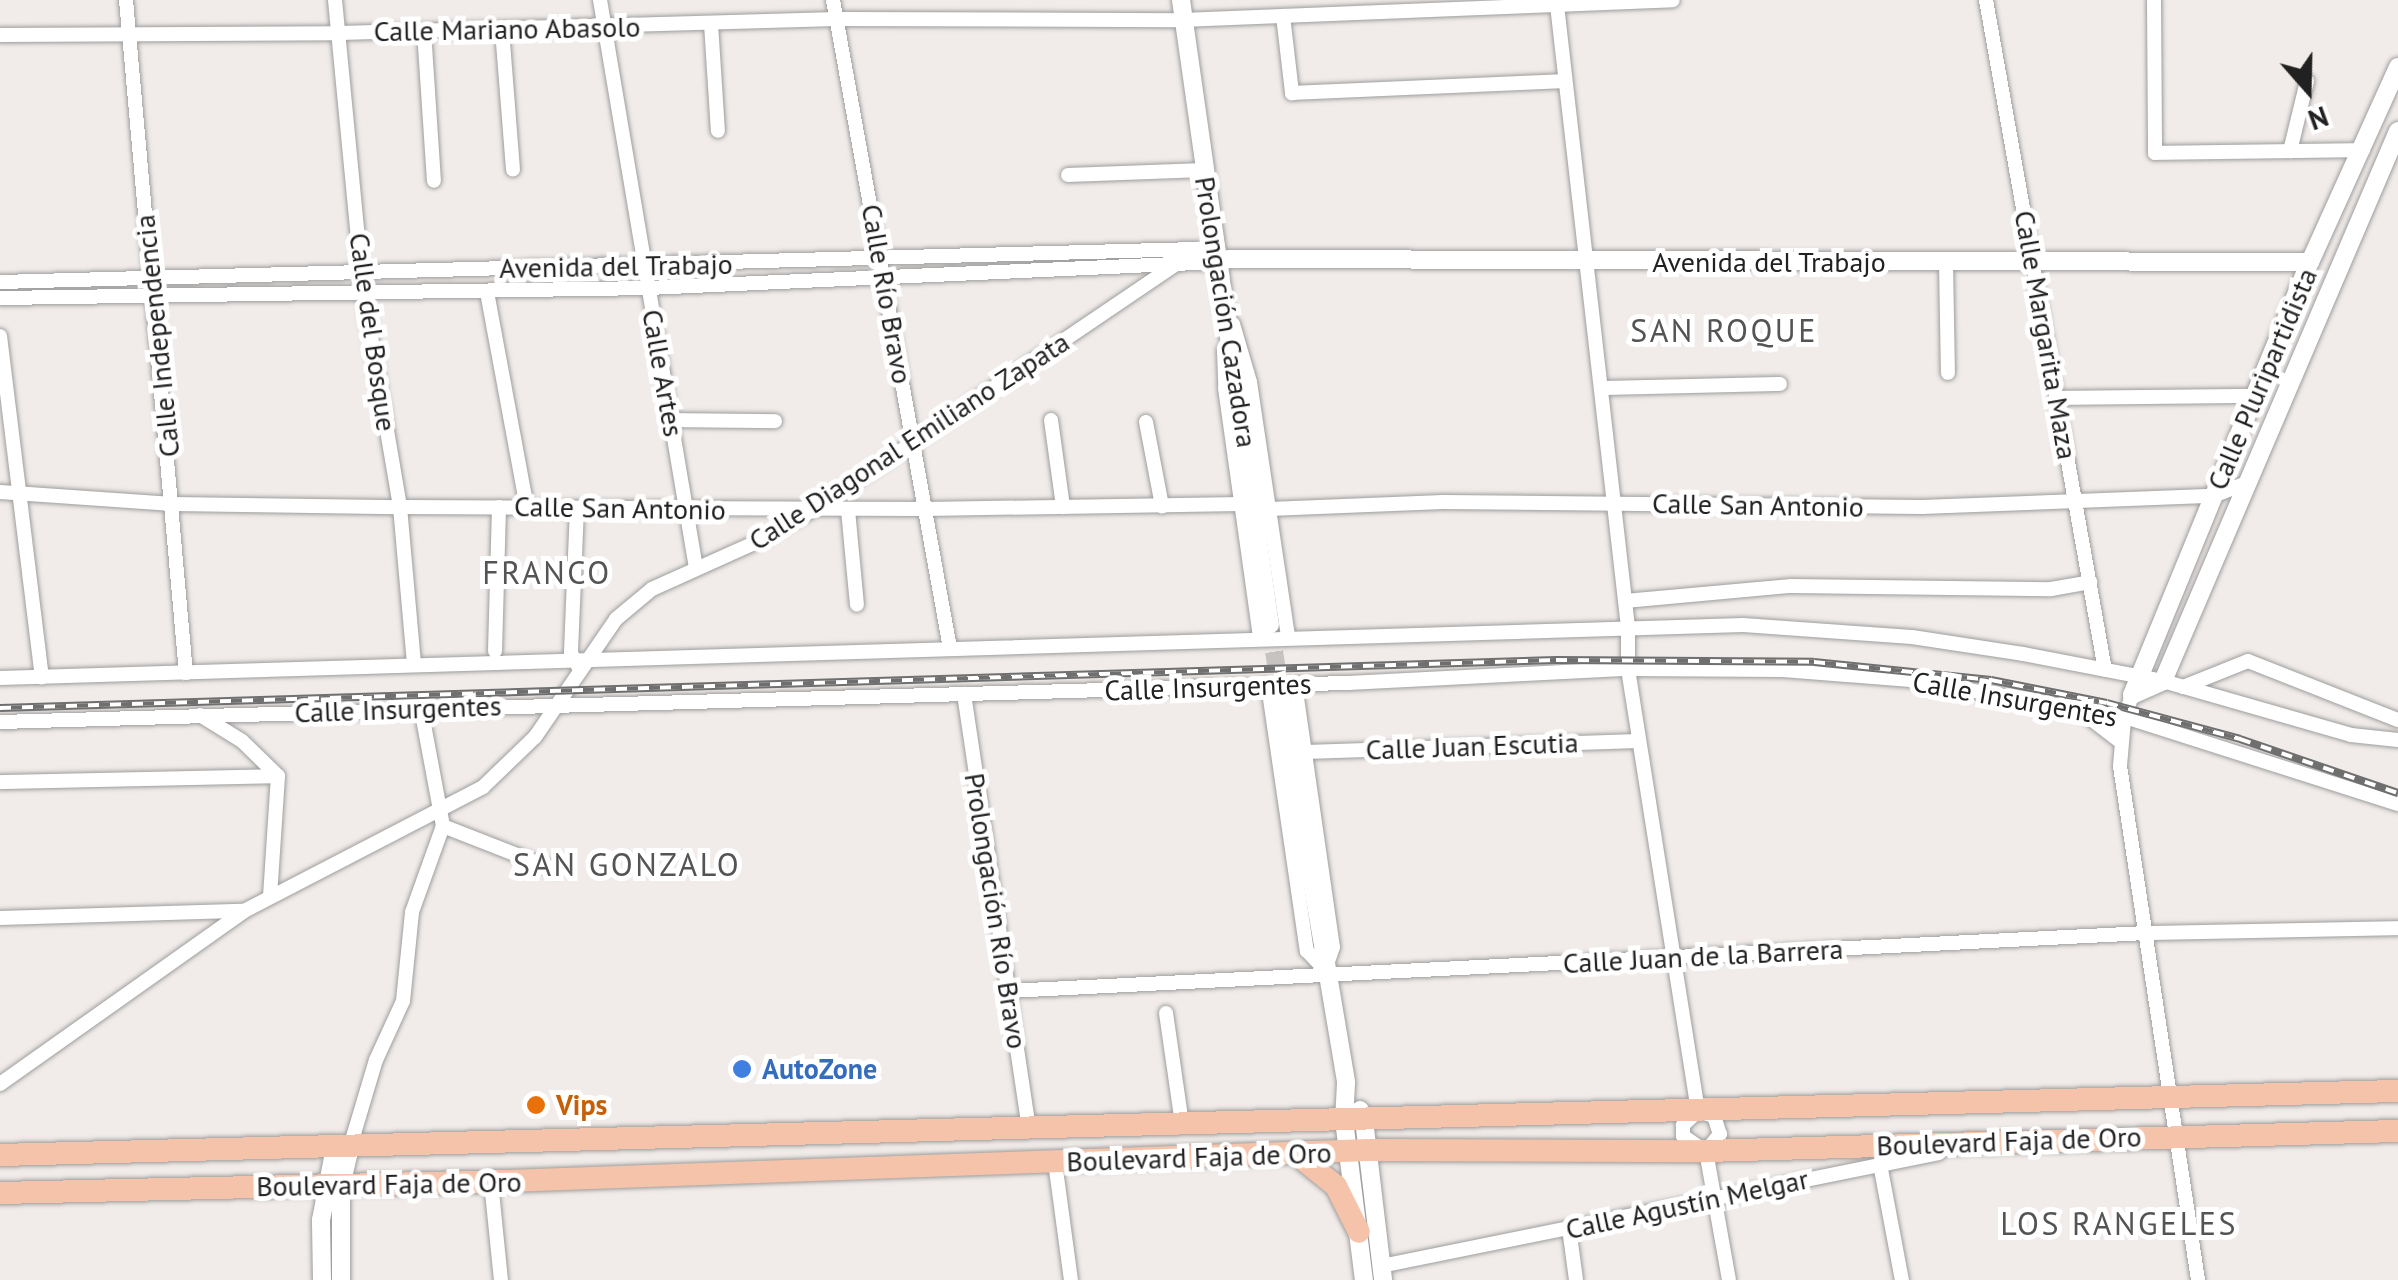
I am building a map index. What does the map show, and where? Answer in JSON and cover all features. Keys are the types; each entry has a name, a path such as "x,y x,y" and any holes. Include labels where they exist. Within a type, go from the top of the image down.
{"main road":[{"name":"Boulevard Faja de Oro","path":"0,1156 2398,1091"},
{"name":"Boulevard Faja de Oro","path":"0,1193 491,1182 1358,1150 1706,1150 2398,1131"},
{"path":"699,1138 700,1174"},
{"path":"1296,1154 1336,1186 1359,1232"}],"street":[{"name":"Calle Independencia","path":"126,0 174,504 186,673"},
{"name":"Calle del Bosque","path":"335,0 363,290 400,507 414,662"},
{"name":"Calle Artes","path":"600,0 696,568"},
{"name":"Calle Río Bravo","path":"833,0 950,648"},
{"name":"Prolongación Cazadora","path":"1181,0 1216,255 1228,315 1265,631"},
{"name":"Calle Mariano Abasolo","path":"0,35 502,30 837,19 1183,20 1282,16 1316,7 1673,0"},
{"name":"Calle Margarita Maza","path":"1986,0 2105,670"},
{"path":"2154,0 2155,154 2364,150"},
{"path":"1557,5 1628,626 1628,669 1698,1111"},
{"path":"1282,16 1292,93 1566,80"},
{"path":"711,24 718,131"},
{"path":"502,30 513,170"},
{"path":"424,31 434,181"},
{"name":"Calle Pluripartidista","path":"2197,1272 2122,784 2120,742 2132,695 2213,496 2310,262 2364,150 2398,67"},
{"path":"2290,152 2307,82"},
{"name":"Calle Pluripartidista","path":"2163,681 2398,132"},
{"path":"1068,175 1204,170"},
{"name":"Avenida del Trabajo","path":"0,282 880,259 1216,255 1586,262 2310,262"},
{"name":"Avenida del Trabajo","path":"0,298 363,290 488,292 884,280 1180,265 1216,255"},
{"name":"Calle Diagonal Emiliano Zapata","path":"0,1084 270,894 442,819 502,772 560,704 580,662 633,603 813,510 1180,265 1216,255"},
{"path":"1946,262 1948,373"},
{"path":"488,292 527,507"},
{"path":"1228,315 1225,388 1241,504 1265,631"},
{"path":"1228,315 1250,382 1288,636"},
{"path":"2286,323 2311,333"},
{"path":"0,336 42,676"},
{"path":"1601,388 1780,384"},
{"path":"2057,398 2255,396"},
{"path":"671,420 775,421"},
{"path":"1051,420 1063,507"},
{"path":"1146,422 1162,506"},
{"name":"Calle San Antonio","path":"1269,509 1443,502 1788,507 2075,502 2213,496 2245,484"},
{"name":"Calle San Antonio","path":"0,492 174,504 400,507 848,510 1241,504"},
{"path":"495,651 500,506"},
{"path":"577,508 580,662"},
{"path":"848,510 857,605"},
{"path":"1625,601 1791,586 2051,589 2090,582"},
{"name":"Calle Insurgentes","path":"0,678 414,662 580,662 1265,631 1288,636 1742,625 1912,638 2140,676 2351,735 2398,740"},
{"path":"2182,687 2248,661 2398,720"},
{"name":"Calle Insurgentes","path":"0,722 560,704 1281,689 1628,669 1783,670 1895,678 2125,717 2398,804"},
{"path":"2132,695 2163,681"},
{"path":"1281,689 1305,752 1333,947 1326,972"},
{"path":"1281,689 1326,972 1382,1273"},
{"name":"Prolongación Río Bravo","path":"964,694 1029,1128"},
{"path":"2068,707 2099,722 2120,742"},
{"path":"322,1280 332,1186 343,1147 403,1002 412,912 442,819 420,709"},
{"path":"242,740 245,714"},
{"path":"200,716 242,740 278,776 270,894"},
{"name":"Calle Juan Escutia","path":"1305,752 1640,741"},
{"path":"0,782 278,776"},
{"path":"442,819 555,870"},
{"path":"0,918 244,911"},
{"name":"Calle Juan de la Barrera","path":"1008,992 1326,972 2146,933 2398,928"},
{"path":"1166,1013 1182,1124"},
{"path":"1698,1111 1683,1125 1682,1136 1706,1150"},
{"path":"1698,1111 1719,1122 1720,1134 1706,1150"},
{"name":"Calle Agustín Melgar","path":"1382,1273 1569,1228 1992,1142"},
{"path":"1358,1150 1364,1280"},
{"path":"1706,1150 1729,1280"},
{"path":"1055,1162 1071,1280"},
{"path":"1880,1164 1902,1280"},
{"path":"491,1182 501,1280"},
{"path":"332,1186 341,1280"},
{"path":"1569,1228 1576,1280"},
{"path":"2184,1280 2197,1272"}],"tunnel":[{"path":"1270,625 1281,697"}],"railway":[{"path":"0,708 1556,660 1814,662 1991,680 2107,703 2240,739 2398,793"}],"place":[{"name":"AutoZone","path":"742,1069"},
{"name":"Vips","path":"536,1105"}],"district":[{"name":"SAN ROQUE","path":"1724,330"},
{"name":"FRANCO","path":"547,572"},
{"name":"SAN GONZALO","path":"627,864"},
{"name":"LOS RANGELES","path":"2119,1223"}]}
